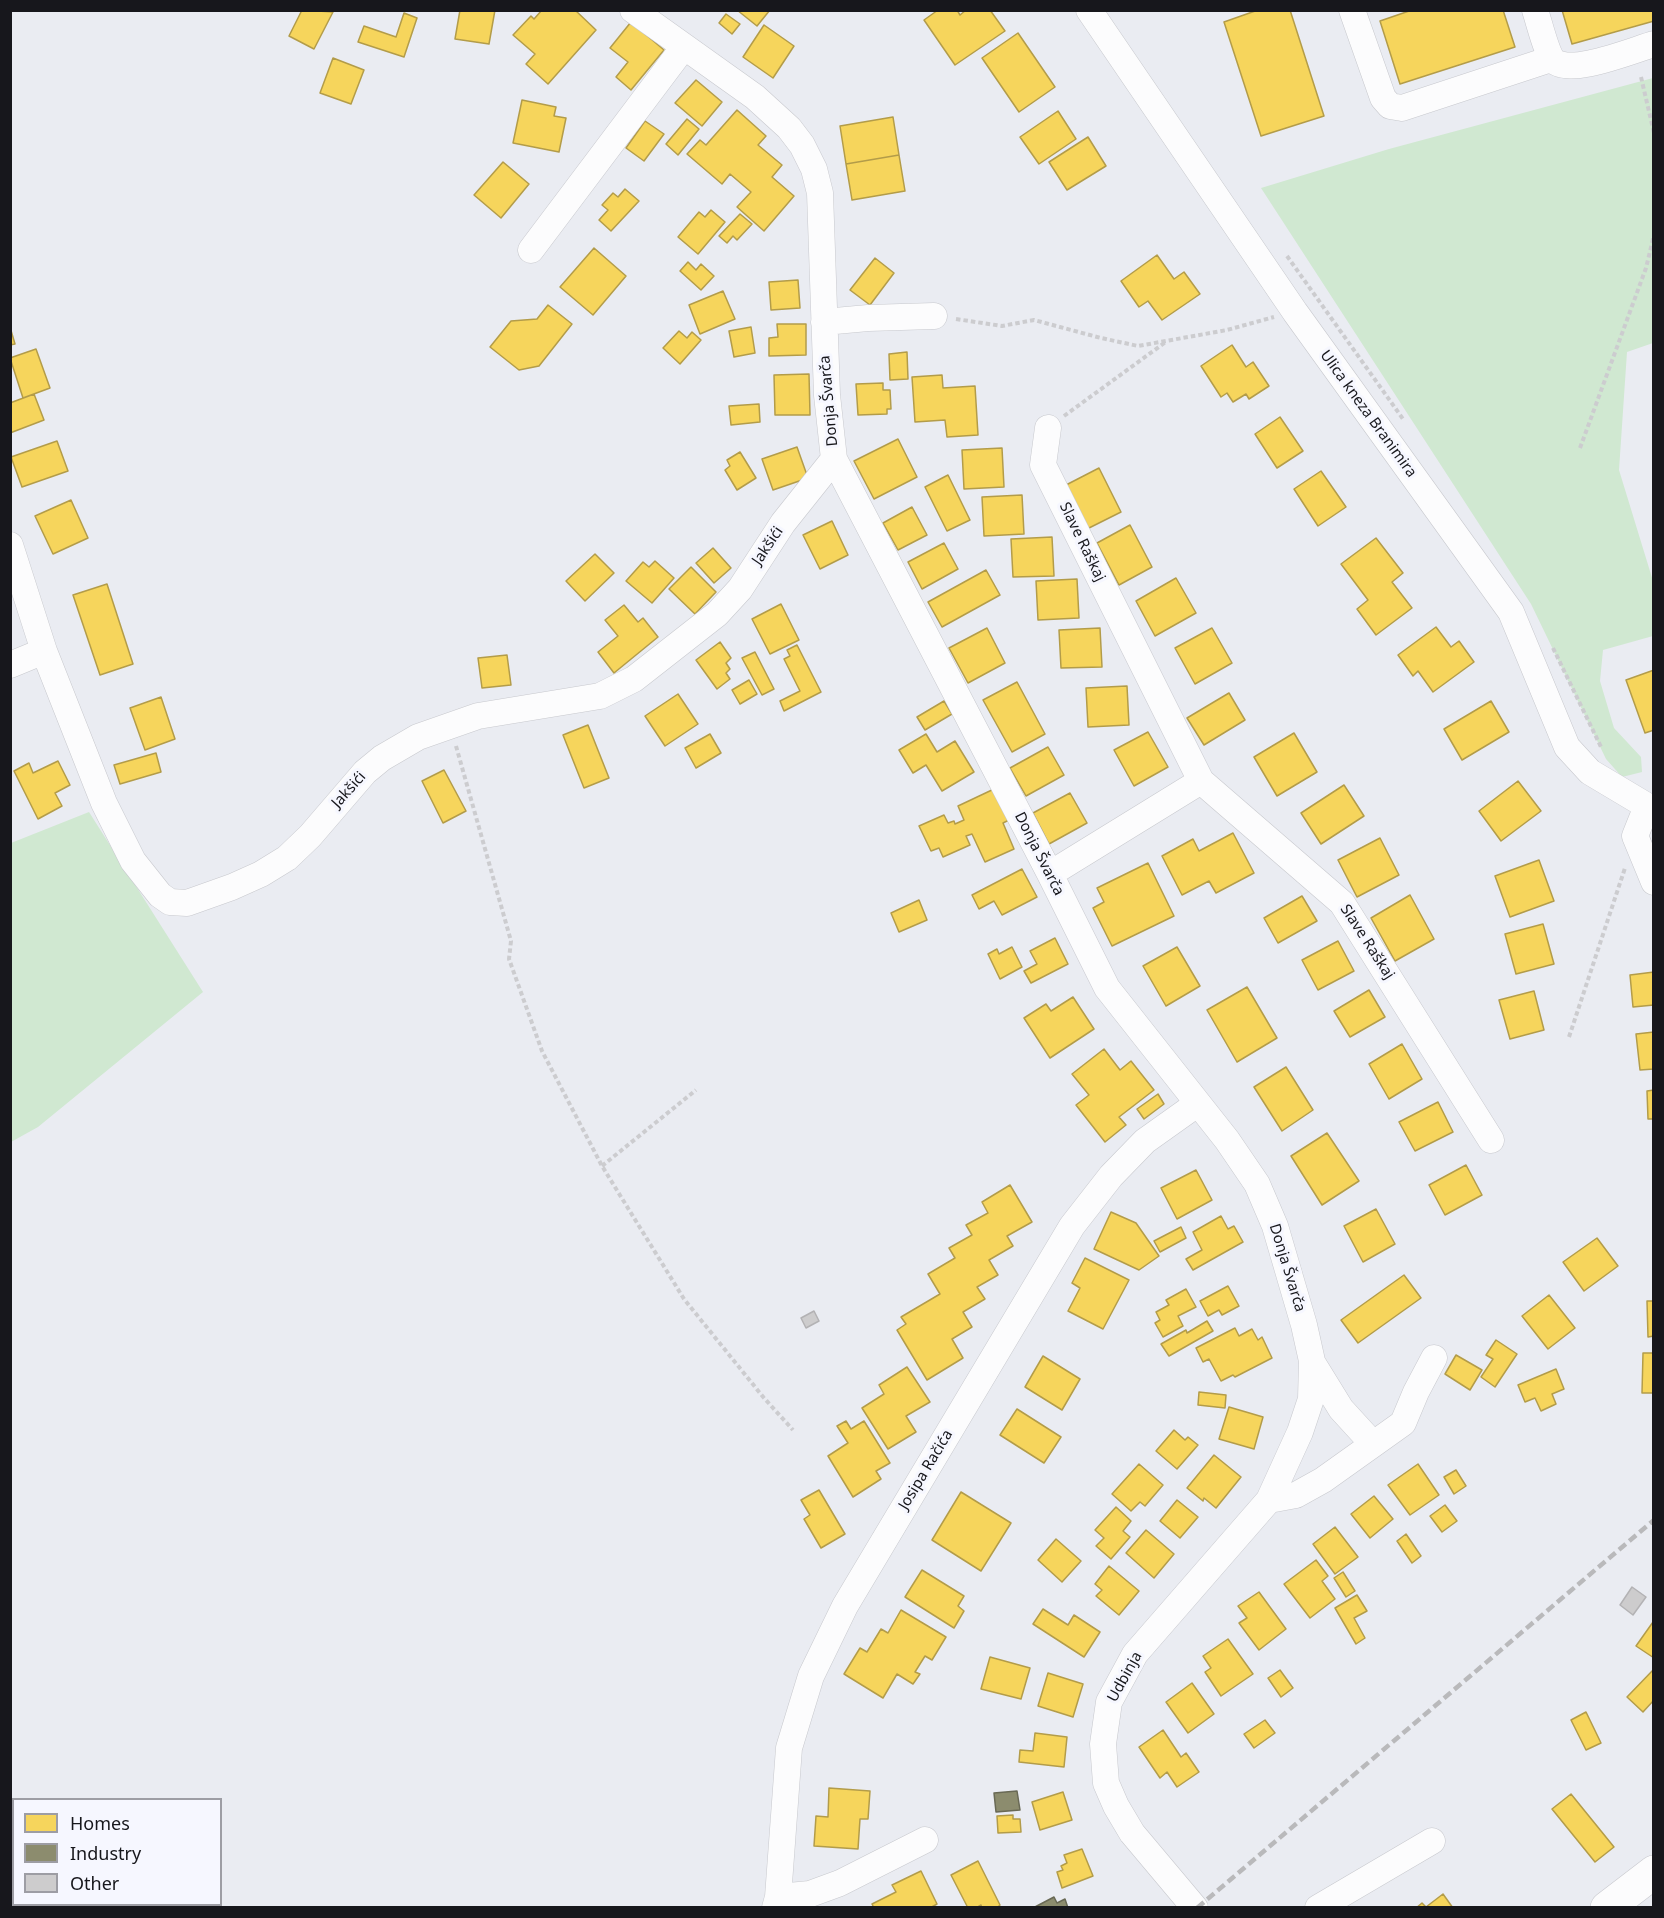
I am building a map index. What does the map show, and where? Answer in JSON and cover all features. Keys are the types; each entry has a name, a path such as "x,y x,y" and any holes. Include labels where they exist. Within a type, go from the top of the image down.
{"main road":[{"path":"1607,1908 1653,1872"}],"street":[{"name":"Donja Švarča","path":"633,10 683,48 755,97 789,128 814,169 820,193 827,395 834,459 1107,988 1227,1140 1257,1184 1275,1226 1291,1275 1312,1361"},
{"name":"Ulica kneza Branimira","path":"1089,10 1295,312 1511,612 1567,747 1590,772 1650,805"},
{"path":"1352,10 1383,98 1390,106 1402,108 1551,58"},
{"path":"1535,10 1551,58 1560,66 1576,67 1653,44"},
{"path":"531,250 683,48"},
{"path":"824,322 934,316"},
{"name":"Slave Raškaj","path":"1047,428 1043,465 1201,781 1342,903 1491,1140"},
{"name":"Jakšići","path":"10,545 44,651 104,803 134,861 159,895 170,902 187,903 232,888 261,874 286,858 310,836 365,772 382,758 418,737 478,716 600,696 634,679 717,614 740,589 783,523 834,459"},
{"path":"10,665 44,651"},
{"path":"1050,874 1201,781"},
{"path":"1650,805 1635,836 1653,882"},
{"name":"Josipa Račića","path":"925,1840 840,1883 810,1894 777,1902 789,1748 811,1676 845,1606 1072,1226 1111,1176 1146,1141 1197,1104"},
{"path":"1269,1500 1296,1495 1323,1480 1403,1423 1434,1358"},
{"path":"1312,1361 1341,1409 1373,1444"},
{"name":"Udbinja","path":"1194,1908 1132,1833 1106,1783 1103,1744 1109,1702 1135,1654 1269,1500 1300,1432 1311,1400 1312,1361"},
{"path":"1318,1908 1432,1841"}],"path":[{"path":"1641,77 1653,132"},
{"path":"1581,448 1646,268 1653,235"},
{"path":"934,316 1002,326 1034,320 1138,346 1227,330 1295,312"},
{"path":"1047,428 1168,340"},
{"path":"450,725 511,941 510,959 542,1051 602,1166 684,1299 764,1398 793,1430"},
{"path":"1569,1037 1635,836"},
{"path":"602,1166 696,1090"}],"green space":[{"path":"1653,78 1653,343 1627,352 1619,470 1653,581 1653,636 1603,650 1600,681 1614,728 1641,757 1642,772 1622,777 1606,759 1531,604 1261,188 1389,149"},
{"path":"89,812 203,992 38,1127 11,1142 11,843"},
{"path":"10,1805 12,1806 12,1906 94,1907 11,1907"}],"building: Homes":[{"path":"302,10 333,12 314,49 289,36"},
{"path":"460,10 495,10 489,44 455,39"},
{"path":"542,10 575,10 596,30 548,84 526,64 535,54 513,35 531,16 534,19"},
{"path":"737,10 770,10 757,26"},
{"path":"938,10 957,10 960,15 966,10 990,10 1005,31 955,65 924,20"},
{"path":"1258,10 1290,10 1324,116 1261,136 1224,22"},
{"path":"1412,10 1503,10 1515,47 1400,84 1380,21"},
{"path":"1562,10 1654,10 1654,21 1572,44"},
{"path":"404,13 417,18 404,57 358,42 364,26 396,37"},
{"path":"726,14 740,24 732,34 719,23"},
{"path":"631,22 664,50 631,90 616,77 628,62 610,48"},
{"path":"764,25 794,46 773,78 743,57"},
{"path":"1018,33 1055,87 1019,112 982,58"},
{"path":"333,58 364,70 351,104 320,93"},
{"path":"696,80 722,102 702,126 675,103"},
{"path":"522,100 556,107 554,116 566,118 559,152 513,143"},
{"path":"737,110 766,136 758,145 782,165 772,177 794,196 764,231 737,207 751,192 730,174 722,184 687,154 700,140 706,145"},
{"path":"1058,111 1076,139 1039,164 1020,137"},
{"path":"893,117 899,155 846,164 840,126"},
{"path":"687,119 699,129 678,155 666,144"},
{"path":"645,121 664,134 644,161 626,148"},
{"path":"1088,137 1106,166 1067,190 1049,162"},
{"path":"899,155 905,191 852,200 846,164"},
{"path":"503,162 529,184 501,218 474,195"},
{"path":"625,189 639,201 611,231 599,220 608,210 602,205 613,193 618,197"},
{"path":"711,210 725,222 698,254 678,237 699,212 705,217"},
{"path":"740,214 752,224 737,240 733,236 727,243 719,236"},
{"path":"594,248 626,276 593,315 560,287"},
{"path":"1157,255 1174,279 1184,272 1200,294 1162,320 1148,301 1139,307 1121,281"},
{"path":"875,258 894,273 870,305 850,290"},
{"path":"688,262 696,270 701,264 714,276 701,290 680,271"},
{"path":"798,280 800,308 771,310 769,282"},
{"path":"723,291 735,319 700,334 689,305"},
{"path":"548,305 572,324 539,366 519,370 490,347 511,321 537,319"},
{"path":"777,324 806,324 806,355 769,356 769,338 778,337"},
{"path":"10,327 15,344 10,345"},
{"path":"751,327 755,353 734,357 729,331"},
{"path":"679,331 687,338 692,332 701,340 680,364 663,348"},
{"path":"1232,345 1246,367 1253,362 1269,386 1249,399 1246,394 1233,402 1227,393 1221,397 1201,366"},
{"path":"36,349 50,388 23,398 10,358"},
{"path":"907,352 908,379 890,380 889,354"},
{"path":"809,374 810,415 775,415 774,375"},
{"path":"942,375 943,388 975,386 978,435 947,437 945,420 915,422 912,377"},
{"path":"883,383 883,390 890,390 891,409 887,409 887,414 858,415 856,384"},
{"path":"34,394 44,420 10,433 10,403"},
{"path":"759,404 760,422 731,425 729,406"},
{"path":"1280,417 1303,451 1277,468 1255,434"},
{"path":"898,439 917,477 874,499 854,461"},
{"path":"57,441 68,471 22,487 11,457"},
{"path":"797,447 808,478 773,490 762,459"},
{"path":"1002,448 1004,487 964,489 962,450"},
{"path":"740,452 756,478 737,490 725,470 730,466 727,460"},
{"path":"1099,468 1121,512 1087,529 1066,485"},
{"path":"1321,471 1346,507 1318,526 1294,489"},
{"path":"948,475 970,520 947,531 925,487"},
{"path":"1022,495 1024,534 984,536 982,497"},
{"path":"71,500 88,538 53,554 35,516"},
{"path":"912,507 927,535 898,550 883,523"},
{"path":"832,521 848,555 820,569 803,535"},
{"path":"1130,525 1152,567 1119,585 1097,543"},
{"path":"1052,537 1054,576 1013,577 1011,539"},
{"path":"1376,538 1403,573 1392,582 1412,608 1376,635 1357,609 1368,600 1341,564"},
{"path":"944,543 958,569 922,589 908,562"},
{"path":"713,548 731,568 714,583 696,563"},
{"path":"595,554 614,573 585,601 566,581"},
{"path":"655,561 674,578 652,603 626,581 643,562 649,567"},
{"path":"691,567 716,592 695,614 669,589"},
{"path":"986,570 1000,595 942,627 928,602"},
{"path":"1176,578 1196,613 1155,636 1136,601"},
{"path":"1077,579 1079,618 1038,620 1036,581"},
{"path":"107,584 133,664 100,675 73,595"},
{"path":"781,604 799,640 770,654 752,619"},
{"path":"624,605 638,622 643,618 658,637 614,673 598,652 618,636 605,620"},
{"path":"1436,627 1451,647 1459,641 1474,662 1433,692 1418,671 1413,676 1398,655"},
{"path":"987,628 1005,663 968,683 949,648"},
{"path":"1100,628 1102,667 1061,668 1059,630"},
{"path":"1212,628 1232,663 1195,684 1175,648"},
{"path":"720,642 731,658 726,663 730,669 726,673 730,679 717,689 696,660"},
{"path":"797,645 821,692 784,711 780,701 800,691 784,659 790,656 787,650"},
{"path":"755,652 774,689 762,695 742,658"},
{"path":"507,655 511,685 482,688 478,658"},
{"path":"1654,670 1654,730 1645,733 1626,680"},
{"path":"749,680 757,694 740,704 732,690"},
{"path":"1017,682 1045,734 1012,752 983,700"},
{"path":"1127,686 1129,725 1088,727 1086,688"},
{"path":"1229,693 1245,720 1204,745 1187,718"},
{"path":"678,694 698,724 665,746 645,716"},
{"path":"161,697 175,739 145,750 130,708"},
{"path":"944,701 952,714 925,730 917,717"},
{"path":"1491,701 1509,732 1462,760 1444,729"},
{"path":"588,725 609,778 584,788 563,735"},
{"path":"1148,732 1168,767 1134,786 1114,750"},
{"path":"1294,733 1317,772 1277,796 1254,757"},
{"path":"710,734 721,753 696,768 685,748"},
{"path":"926,734 937,752 955,741 974,772 942,791 926,765 913,773 899,750"},
{"path":"1048,747 1064,775 1026,796 1010,768"},
{"path":"156,753 161,772 120,784 114,765"},
{"path":"58,761 70,785 55,793 62,806 38,819 14,771 29,763 33,773"},
{"path":"444,770 466,811 443,823 422,781"},
{"path":"1518,781 1541,811 1501,841 1479,811"},
{"path":"1344,785 1364,816 1321,844 1301,813"},
{"path":"994,789 1009,820 1003,823 1014,849 985,862 972,834 966,836 970,845 943,857 939,848 931,851 919,826 944,815 948,823 954,821 955,824 964,820 958,806"},
{"path":"1070,793 1087,823 1049,844 1033,813"},
{"path":"1233,833 1254,873 1216,893 1209,881 1182,895 1162,856 1193,839 1199,851"},
{"path":"1380,838 1399,875 1357,897 1338,860"},
{"path":"1539,860 1554,901 1510,917 1495,876"},
{"path":"1148,863 1174,916 1112,946 1093,908 1104,902 1097,888"},
{"path":"1022,869 1037,897 1002,915 994,901 979,909 972,895"},
{"path":"1410,895 1434,939 1395,961 1371,918"},
{"path":"1302,896 1317,921 1278,943 1264,918"},
{"path":"919,900 927,920 899,932 891,913"},
{"path":"1543,924 1554,964 1516,974 1505,934"},
{"path":"1055,938 1068,964 1031,983 1024,971 1037,964 1030,951"},
{"path":"1338,941 1354,971 1318,990 1302,960"},
{"path":"1012,947 1022,967 1000,979 988,954 997,949 999,954"},
{"path":"1177,947 1200,986 1166,1006 1143,966"},
{"path":"1654,972 1654,1005 1633,1007 1630,975"},
{"path":"1247,987 1277,1038 1237,1062 1207,1010"},
{"path":"1369,990 1385,1017 1350,1037 1334,1011"},
{"path":"1534,991 1544,1030 1510,1039 1499,1000"},
{"path":"1073,997 1094,1029 1050,1058 1024,1018 1046,1004 1051,1011"},
{"path":"1654,1032 1654,1069 1640,1070 1636,1034"},
{"path":"1402,1044 1422,1079 1389,1099 1369,1064"},
{"path":"1104,1049 1120,1070 1131,1061 1154,1090 1119,1117 1126,1125 1105,1142 1076,1105 1089,1095 1072,1074"},
{"path":"1286,1067 1313,1110 1282,1131 1254,1087"},
{"path":"1654,1090 1654,1119 1648,1119 1647,1091"},
{"path":"1158,1094 1164,1104 1144,1119 1137,1109"},
{"path":"1438,1102 1453,1132 1415,1151 1399,1122"},
{"path":"1327,1133 1359,1181 1322,1205 1291,1156"},
{"path":"1466,1165 1482,1195 1445,1215 1429,1185"},
{"path":"1196,1170 1212,1200 1177,1219 1161,1188"},
{"path":"1010,1185 1032,1222 1007,1236 1013,1246 989,1260 998,1275 977,1287 985,1299 963,1312 972,1327 952,1339 963,1358 927,1380 897,1330 906,1324 901,1317 940,1294 928,1274 955,1258 949,1248 972,1235 966,1225 988,1213 982,1202"},
{"path":"1376,1209 1395,1244 1363,1262 1344,1226"},
{"path":"1111,1212 1136,1223 1159,1256 1139,1270 1094,1249"},
{"path":"1221,1216 1228,1229 1234,1226 1243,1242 1193,1270 1186,1259 1202,1250 1193,1232"},
{"path":"1181,1227 1186,1238 1160,1252 1154,1241"},
{"path":"1597,1238 1618,1266 1584,1291 1563,1262"},
{"path":"1085,1258 1129,1280 1103,1329 1068,1311 1080,1288 1072,1283"},
{"path":"1404,1275 1421,1298 1358,1343 1341,1320"},
{"path":"1228,1286 1239,1306 1222,1315 1219,1310 1208,1316 1200,1301"},
{"path":"1186,1289 1196,1307 1178,1316 1183,1326 1163,1337 1155,1323 1160,1320 1156,1312 1169,1305 1166,1300"},
{"path":"1549,1295 1575,1328 1548,1349 1522,1316"},
{"path":"1647,1301 1654,1301 1654,1336 1648,1337"},
{"path":"1207,1321 1213,1331 1169,1356 1161,1344"},
{"path":"1235,1328 1239,1336 1252,1329 1258,1340 1262,1337 1272,1358 1235,1377 1233,1375 1221,1381 1209,1359 1203,1362 1196,1348"},
{"path":"1496,1340 1517,1354 1495,1387 1481,1377 1493,1359 1486,1355"},
{"path":"1643,1353 1654,1353 1654,1393 1642,1393"},
{"path":"1456,1355 1482,1370 1470,1390 1445,1374"},
{"path":"1043,1356 1080,1379 1062,1410 1025,1387"},
{"path":"907,1367 930,1402 906,1416 916,1432 888,1449 862,1408 884,1394 879,1385"},
{"path":"1556,1369 1564,1389 1552,1394 1556,1404 1541,1411 1535,1398 1525,1402 1518,1385"},
{"path":"1199,1392 1226,1395 1225,1408 1198,1405"},
{"path":"1229,1407 1263,1417 1254,1449 1219,1439"},
{"path":"1017,1409 1061,1437 1044,1463 1000,1435"},
{"path":"846,1421 851,1429 864,1421 890,1463 876,1471 881,1479 853,1497 828,1456 848,1443 837,1426"},
{"path":"1174,1430 1185,1440 1188,1437 1198,1445 1177,1469 1156,1451"},
{"path":"1214,1455 1241,1477 1216,1508 1187,1488"},
{"path":"1139,1464 1163,1485 1145,1506 1140,1502 1131,1511 1112,1494"},
{"path":"1418,1464 1439,1495 1410,1515 1388,1485"},
{"path":"1456,1470 1466,1486 1454,1494 1444,1477"},
{"path":"819,1490 845,1534 821,1548 804,1519 810,1515 801,1500"},
{"path":"961,1492 1011,1523 981,1571 932,1540"},
{"path":"1374,1496 1393,1519 1370,1538 1351,1514"},
{"path":"1177,1500 1198,1517 1180,1538 1160,1521"},
{"path":"1445,1505 1457,1521 1442,1532 1430,1516"},
{"path":"1116,1507 1131,1521 1123,1531 1130,1537 1111,1559 1096,1546 1104,1538 1095,1530"},
{"path":"1335,1527 1358,1557 1335,1574 1313,1544"},
{"path":"1146,1530 1174,1554 1154,1578 1126,1553"},
{"path":"1406,1534 1421,1556 1412,1563 1397,1541"},
{"path":"1056,1539 1081,1561 1062,1582 1038,1560"},
{"path":"1316,1560 1328,1576 1322,1581 1335,1599 1310,1618 1284,1584"},
{"path":"1109,1566 1139,1591 1119,1615 1096,1596 1102,1590 1095,1584"},
{"path":"922,1570 964,1596 958,1606 964,1611 954,1628 905,1597"},
{"path":"1343,1572 1355,1591 1346,1597 1334,1578"},
{"path":"1259,1592 1286,1629 1259,1650 1239,1623 1247,1618 1238,1606"},
{"path":"1357,1595 1367,1611 1354,1618 1365,1638 1356,1644 1335,1608"},
{"path":"1043,1609 1068,1625 1074,1615 1100,1632 1084,1657 1033,1624"},
{"path":"901,1610 946,1637 932,1660 925,1656 915,1672 920,1674 913,1684 897,1674 883,1698 844,1674 860,1648 867,1652 881,1629 888,1633"},
{"path":"1654,1622 1654,1658 1636,1646"},
{"path":"1228,1639 1253,1674 1221,1696 1205,1672 1211,1668 1203,1656"},
{"path":"990,1657 1030,1668 1021,1699 981,1689"},
{"path":"1654,1669 1654,1700 1643,1712 1627,1697"},
{"path":"1280,1670 1293,1688 1281,1697 1268,1678"},
{"path":"1048,1673 1083,1684 1073,1717 1038,1706"},
{"path":"1192,1683 1214,1714 1188,1733 1166,1702"},
{"path":"1586,1712 1601,1743 1586,1750 1571,1720"},
{"path":"1265,1720 1275,1733 1254,1748 1244,1734"},
{"path":"1163,1730 1181,1757 1186,1753 1199,1772 1177,1787 1167,1772 1160,1778 1139,1747"},
{"path":"1035,1733 1067,1737 1064,1767 1019,1762 1020,1750 1033,1751"},
{"path":"829,1788 870,1791 868,1819 860,1819 858,1849 814,1846 816,1816 828,1817"},
{"path":"1063,1792 1072,1820 1040,1830 1032,1802"},
{"path":"1571,1794 1614,1847 1595,1862 1552,1809"},
{"path":"1013,1815 1013,1819 1020,1819 1021,1832 998,1833 997,1816"},
{"path":"1082,1849 1093,1876 1062,1888 1057,1872 1063,1870 1061,1866 1067,1863 1064,1855"},
{"path":"978,1861 1000,1905 997,1908 982,1908 981,1905 968,1908 951,1875"},
{"path":"921,1871 937,1904 930,1908 874,1908 872,1904 896,1892 892,1885"},
{"path":"1443,1894 1453,1908 1416,1908 1422,1903 1426,1907"}],"building: Industry":[{"path":"1017,1791 1020,1810 996,1812 994,1793"},
{"path":"1054,1897 1057,1903 1065,1899 1068,1908 1033,1908"}],"building: Other":[{"path":"814,1311 819,1321 806,1328 801,1318"},
{"path":"1632,1587 1646,1597 1633,1615 1620,1605"}],"railway":[{"path":"1197,1908 1654,1520"}]}
